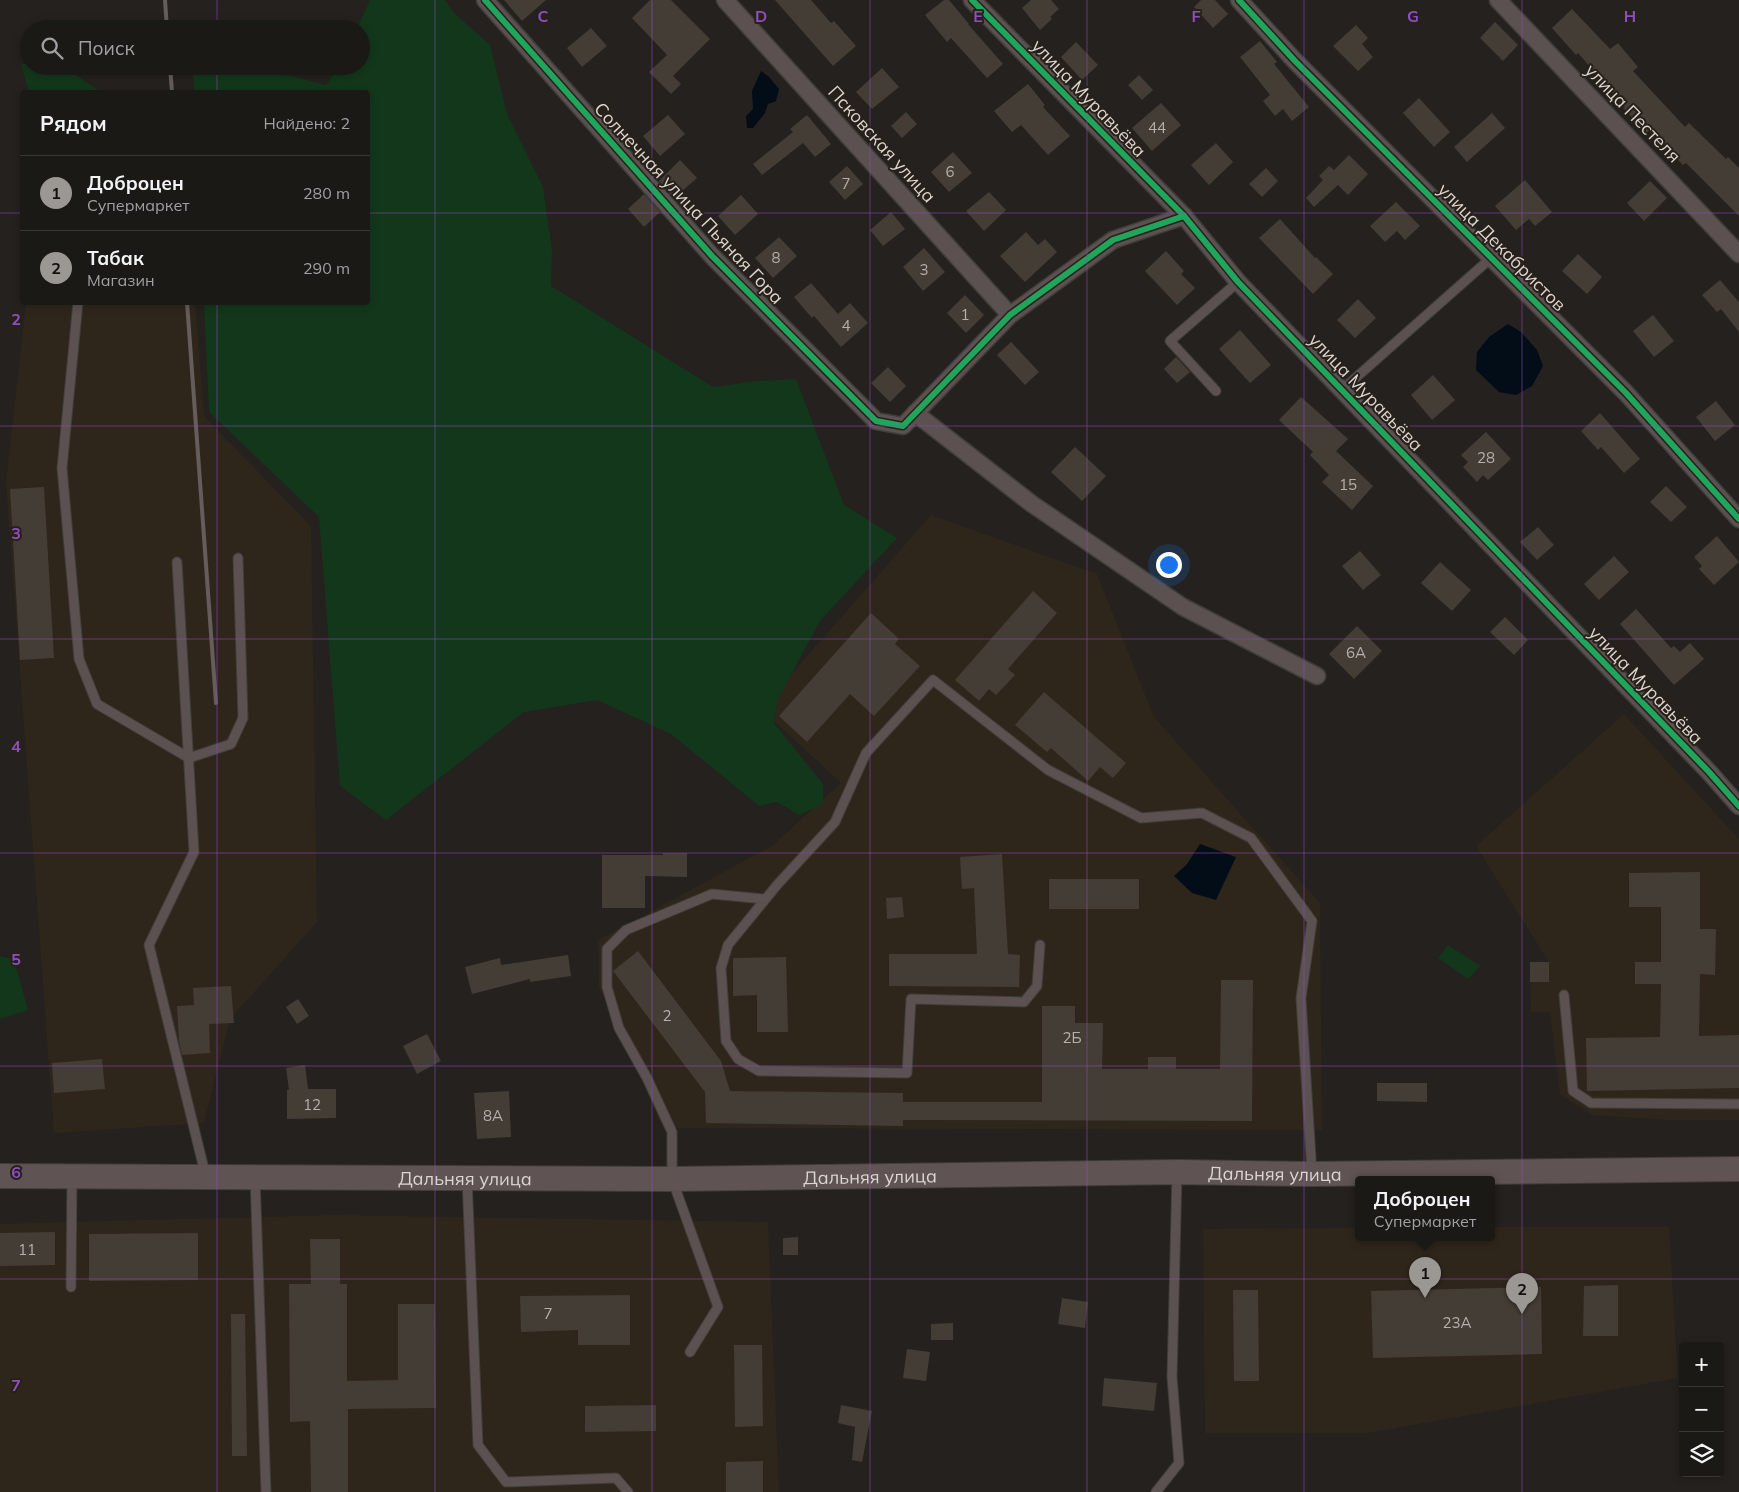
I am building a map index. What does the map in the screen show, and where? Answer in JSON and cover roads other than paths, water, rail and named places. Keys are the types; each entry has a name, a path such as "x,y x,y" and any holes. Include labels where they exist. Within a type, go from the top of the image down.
{"main road":[{"name":"Дальняя улица","path":"0,1176 672,1179 1177,1172 1312,1174 1739,1169"}],"street":[{"name":"Солнечная улица Пьяная Гора","path":"486,0 712,256 876,421 903,426 915,413"},
{"name":"Псковская улица","path":"724,0 1010,315"},
{"name":"улица Муравьёва","path":"972,0 1184,216 1238,282 1343,389 1739,806"},
{"name":"улица Декабристов","path":"1239,0 1295,60 1626,393 1739,519"},
{"name":"улица Пестеля","path":"1498,0 1739,254"},
{"path":"1184,216 1113,240 1010,315 915,413 1032,504 1183,607 1316,676"}],"lane":[{"path":"1343,389 1491,258"},
{"path":"1216,391 1170,341 1238,282"},
{"path":"78,305 62,468 79,659 97,704 189,758 231,744 243,718 238,558"},
{"path":"177,562 194,852 148,945 206,1177"},
{"path":"1040,944 1037,986 1024,1002 911,999 907,1072 760,1071 738,1059 726,1041 722,968 728,944 765,899 835,822 866,753 933,680 1048,770 1141,818 1202,813 1250,838 1312,921 1301,998 1312,1174"},
{"path":"690,1352 718,1306 672,1179 672,1132 647,1078 618,1028 608,987 607,950 626,930 712,894 765,899"},
{"path":"1564,994 1573,1090 1591,1103 1739,1104"},
{"path":"1156,1492 1180,1463 1172,1377 1177,1172"},
{"path":"71,1287 72,1176"},
{"path":"255,1177 266,1492"},
{"path":"467,1178 478,1446 506,1482 616,1478 628,1492"}],"railway":[{"path":"165,0 166,20"},
{"path":"171,75 172,90"},
{"path":"187,305 216,703"}],"place":[{"name":"Доброцен","path":"1425,1298"},
{"name":"Табак","path":"1522,1314"}]}
